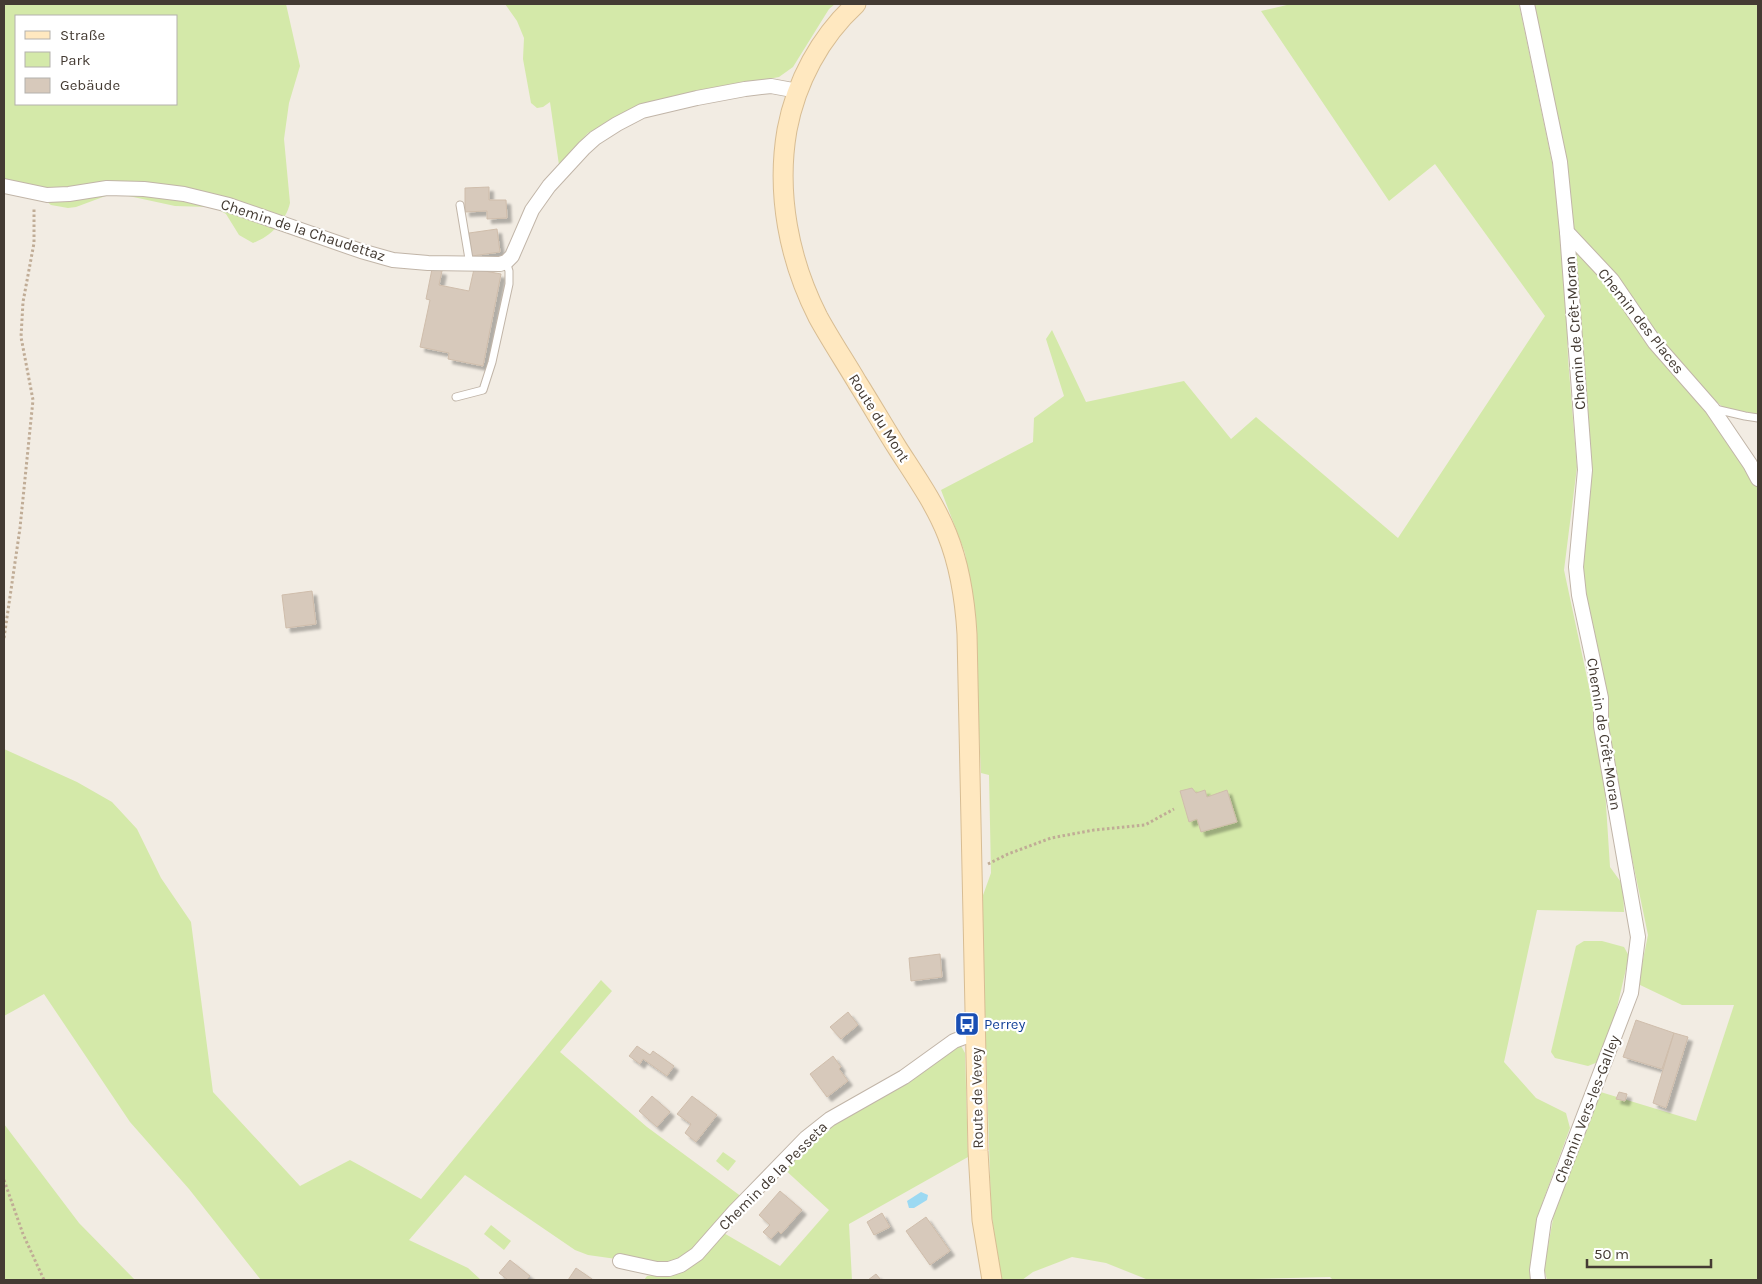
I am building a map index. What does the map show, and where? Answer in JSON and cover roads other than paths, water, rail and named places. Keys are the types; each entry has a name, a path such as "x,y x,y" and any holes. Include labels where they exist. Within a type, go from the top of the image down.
{"main road":[{"name":"Route du Mont","path":"856,4 841,18 818,49 798,91 787,129 784,148 784,199 788,230 794,259 802,283 822,325 938,515 947,535 962,586 967,634 972,864"},
{"name":"Route de Vevey","path":"972,864 978,1151 982,1220 992,1280"}],"street":[{"path":"1527,4 1560,162 1567,232"},
{"path":"506,262 512,256 532,210 542,193 584,148 617,124 642,112 697,98 750,88 771,86 798,91"},
{"name":"Chemin de la Chaudettaz","path":"4,186 35,194 56,195 107,188 144,189 184,194 229,205 361,251 393,260 428,264 470,265 494,265 506,262"},
{"name":"Chemin des Places","path":"1567,232 1612,280 1655,343 1712,408 1758,479"},
{"name":"Chemin de Crêt-Moran","path":"1567,232 1584,470 1576,566 1579,595 1601,698 1601,726 1638,937"},
{"name":"Chemin Vers-les-Galley","path":"1538,1280 1537,1270 1544,1220 1630,993 1638,937"},
{"name":"Chemin de la Pesseta","path":"620,1261 657,1269 669,1269 681,1265 697,1254 734,1212 800,1144 830,1119 904,1077 954,1041 975,1033"}],"lane":[{"path":"460,205 470,265"},
{"path":"456,397 483,390 492,362 508,284 509,271 506,262"},
{"path":"1712,408 1758,418"}],"water":[{"path":"921,1192 928,1195 927,1200 914,1208 909,1208 907,1201"}],"place":[{"name":"Perrey","path":"967,1024"}]}
